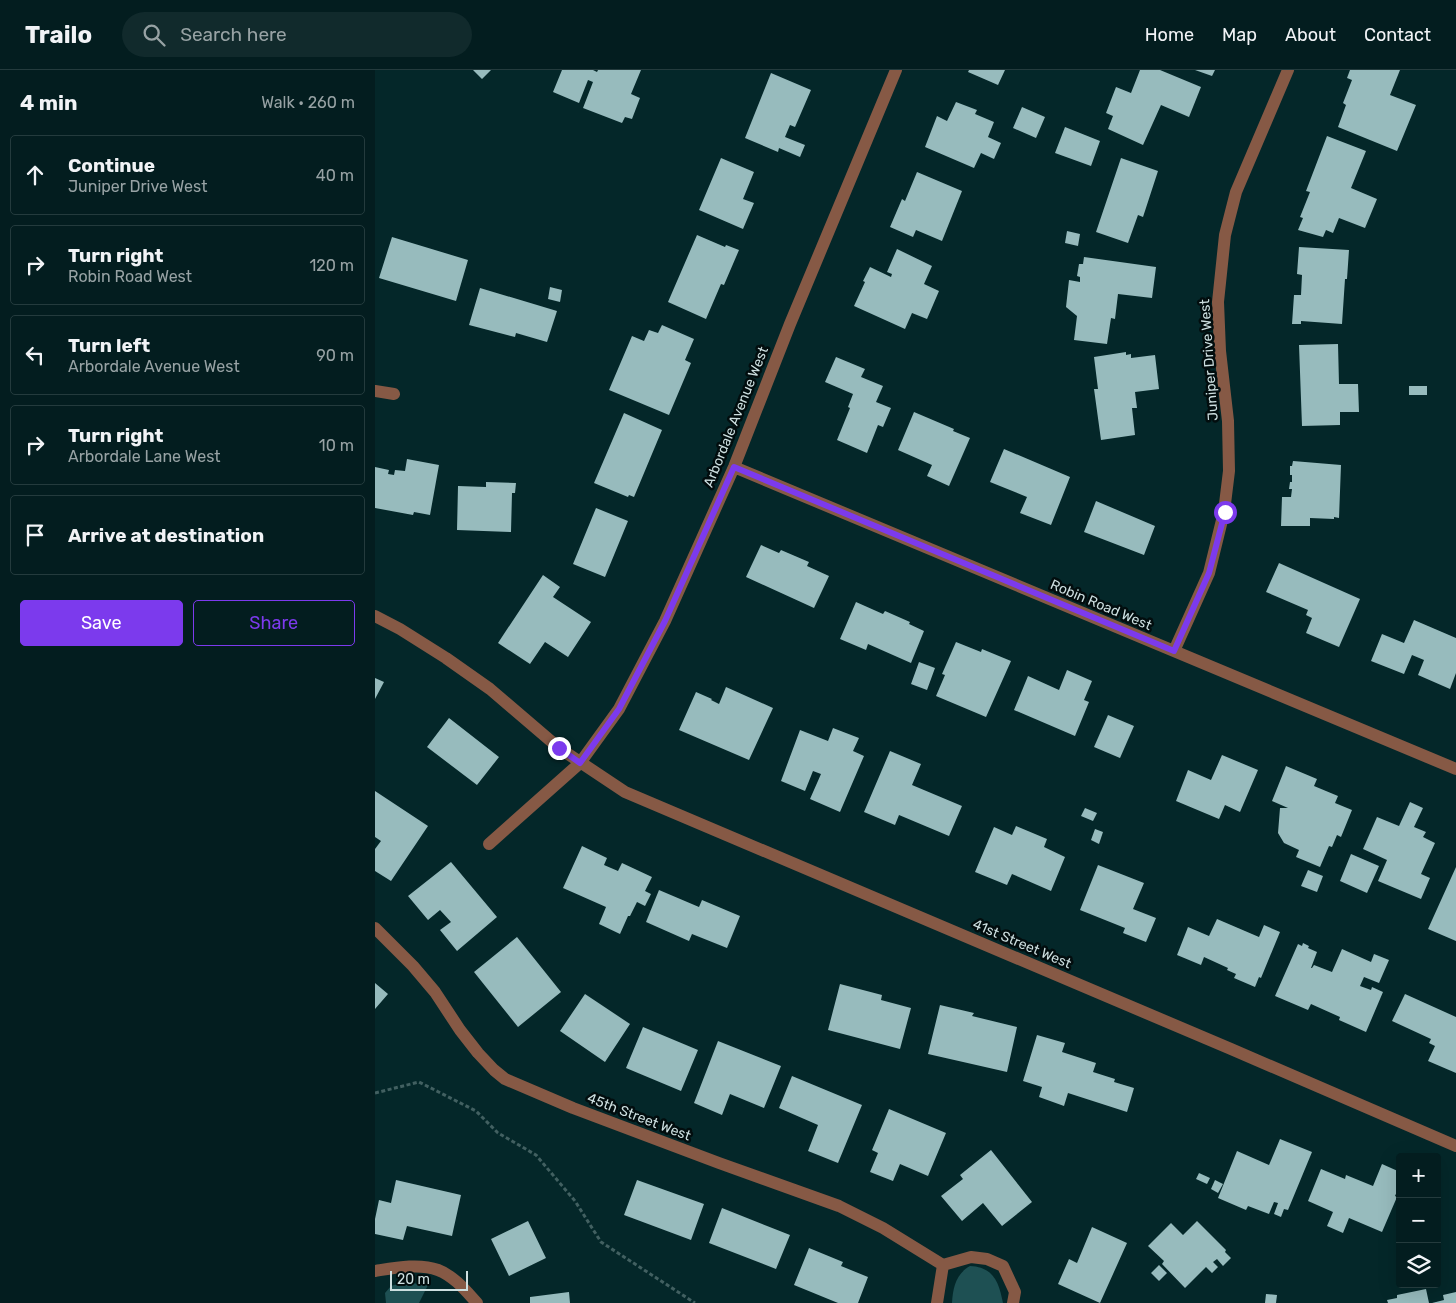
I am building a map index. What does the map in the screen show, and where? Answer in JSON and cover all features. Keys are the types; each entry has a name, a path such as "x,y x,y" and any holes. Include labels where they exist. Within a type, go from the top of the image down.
{"street":[{"name":"Arbordale Avenue West","path":"489,844 580,763 619,709 665,621 734,467 790,324 896,70"},
{"name":"Juniper Drive West","path":"1174,651 1209,573 1225,512 1229,471 1228,421 1220,351 1218,302 1225,235 1236,192 1288,70"},
{"path":"375,391 394,394"},
{"name":"Robin Road West","path":"734,467 1456,769"},
{"name":"41st Street West","path":"375,616 400,629 446,658 490,689 580,763 625,792 1456,1146"},
{"name":"45th Street West","path":"375,928 413,966 435,992 478,1053 505,1079 573,1108 839,1206 883,1228 943,1265"},
{"path":"937,1303 943,1265 971,1257 987,1259 1003,1266 1015,1292 1013,1303"},
{"path":"375,1271 398,1268 438,1270 457,1282 477,1303"}],"path":[{"path":"375,1093 419,1082 476,1111 498,1133 536,1155 575,1201 601,1242 695,1303"}],"shaded area":[{"path":"970,1266 985,1269 994,1277 1000,1289 1003,1303 952,1303 958,1277"},
{"path":"404,1282 428,1285 419,1303 386,1303 385,1293 391,1286"}],"building":[{"path":"473,70 491,70 482,79"},
{"path":"562,70 593,70 597,72 598,70 641,70 631,94 640,98 632,119 625,117 622,123 583,108 593,82 588,80 579,103 553,92"},
{"path":"969,70 1005,70 998,85 968,72"},
{"path":"1140,70 1160,70 1201,87 1189,117 1161,105 1143,145 1108,129 1113,116 1106,113 1116,87 1131,93"},
{"path":"1195,70 1215,70 1212,76"},
{"path":"1350,70 1400,70 1390,95 1416,105 1397,151 1338,127 1346,105 1343,103 1352,80 1347,78"},
{"path":"771,73 811,90 795,127 790,125 785,137 805,145 800,157 779,148 778,152 745,138"},
{"path":"956,102 977,110 975,114 994,122 988,137 1001,143 994,159 981,153 974,168 925,147 937,116 947,121"},
{"path":"1022,107 1045,117 1036,138 1013,128"},
{"path":"1065,127 1100,141 1091,166 1055,153"},
{"path":"1327,136 1366,151 1351,188 1377,199 1365,228 1339,218 1333,233 1326,230 1323,237 1298,230 1303,218 1300,217 1310,192 1306,191"},
{"path":"721,158 754,172 743,199 754,203 743,229 699,210"},
{"path":"1121,158 1158,171 1143,217 1138,215 1128,243 1096,232"},
{"path":"917,172 962,191 942,241 916,230 913,237 890,227 902,199 905,201"},
{"path":"1067,231 1080,234 1078,246 1065,243"},
{"path":"697,235 725,247 726,245 739,250 724,285 721,284 706,319 668,302"},
{"path":"392,237 468,260 456,301 379,278"},
{"path":"1299,247 1349,250 1342,324 1301,321 1301,324 1292,324 1294,295 1301,295 1302,275 1297,274"},
{"path":"897,249 932,266 924,284 939,291 927,319 912,313 905,329 854,306 870,267 891,277 892,274 887,272"},
{"path":"1084,257 1156,267 1152,298 1118,294 1115,319 1111,318 1107,344 1074,340 1077,316 1066,307 1069,280 1080,282 1080,277 1077,276 1079,264 1083,264"},
{"path":"550,287 562,290 560,302 548,299"},
{"path":"480,288 557,311 547,342 516,333 515,337 469,325"},
{"path":"662,325 694,339 685,360 691,363 669,415 609,390 632,336 644,341 649,330 658,333"},
{"path":"1338,344 1339,384 1358,384 1359,412 1340,412 1340,425 1302,426 1299,345"},
{"path":"1126,352 1126,355 1131,354 1131,358 1155,355 1159,389 1135,392 1137,408 1132,408 1135,435 1101,440 1094,389 1098,389 1094,357"},
{"path":"836,357 865,369 861,377 883,386 876,402 891,408 883,427 878,425 867,453 837,440 850,408 848,407 853,394 825,382"},
{"path":"1409,386 1427,386 1427,395 1409,395"},
{"path":"914,412 970,438 949,486 927,476 932,465 898,450"},
{"path":"624,413 662,430 634,497 629,495 628,497 594,483"},
{"path":"1004,449 1070,477 1051,525 1020,513 1027,497 990,482"},
{"path":"407,459 439,465 430,515 414,512 413,515 375,508 375,467 389,470 388,474 394,475 395,470 405,471"},
{"path":"1293,461 1341,465 1339,518 1310,518 1310,526 1281,526 1282,497 1291,497 1292,489 1289,489 1290,482 1292,482 1290,466 1292,466"},
{"path":"486,482 516,483 515,493 512,493 511,532 457,530 458,486 486,487"},
{"path":"1096,501 1155,526 1144,555 1084,532"},
{"path":"596,508 628,521 605,577 573,564"},
{"path":"761,545 779,553 781,550 809,562 807,566 829,576 814,608 746,577"},
{"path":"1279,563 1360,599 1339,647 1306,633 1312,618 1306,615 1308,610 1266,592"},
{"path":"543,575 560,587 553,597 591,622 568,657 545,642 530,664 498,643"},
{"path":"856,602 883,614 885,611 910,622 909,624 924,631 911,663 868,644 866,650 840,639"},
{"path":"1414,620 1456,638 1456,673 1450,689 1418,675 1424,660 1412,655 1404,674 1371,661 1382,634 1404,643"},
{"path":"956,642 981,652 982,649 1011,661 986,717 936,696 945,675 942,674"},
{"path":"919,662 935,668 927,690 911,684"},
{"path":"1067,670 1092,681 1084,700 1089,702 1075,736 1014,710 1028,676 1059,690"},
{"path":"375,678 384,682 375,699"},
{"path":"726,687 773,708 749,760 679,730 696,692 719,704"},
{"path":"1108,715 1134,726 1120,758 1094,747"},
{"path":"449,718 499,757 477,785 427,747"},
{"path":"833,728 859,738 853,751 864,756 840,812 810,799 821,774 813,771 805,791 781,781 800,730 828,741"},
{"path":"890,751 921,764 912,785 962,806 949,836 899,815 895,825 864,812"},
{"path":"1222,755 1258,770 1240,812 1225,805 1219,819 1176,801 1188,770 1211,780"},
{"path":"1286,766 1317,779 1314,786 1338,796 1335,803 1352,810 1341,837 1337,835 1332,847 1329,846 1320,867 1296,857 1299,850 1284,843 1278,833 1280,808 1288,808 1272,801"},
{"path":"375,791 428,826 391,881 375,871 375,849 381,841 375,837"},
{"path":"1410,802 1423,808 1414,827 1426,832 1423,837 1435,843 1421,874 1430,878 1421,899 1378,881 1387,860 1363,849 1377,817 1399,826"},
{"path":"1085,808 1097,813 1093,821 1081,816"},
{"path":"1016,826 1047,839 1044,847 1065,857 1051,891 1012,874 1007,885 975,872 994,827 1012,835"},
{"path":"1095,829 1103,832 1099,844 1091,840"},
{"path":"582,846 607,858 604,865 618,871 622,863 652,877 645,891 651,894 645,906 637,902 620,934 599,924 606,907 563,888"},
{"path":"1351,854 1379,866 1367,893 1340,881"},
{"path":"451,862 497,917 457,951 440,930 451,922 440,910 428,920 408,896"},
{"path":"1098,865 1144,883 1133,909 1156,918 1146,942 1123,933 1125,928 1080,910"},
{"path":"1456,867 1456,941 1428,929"},
{"path":"1308,870 1323,876 1317,892 1301,886"},
{"path":"659,890 699,907 702,900 740,916 727,948 692,934 689,941 646,922"},
{"path":"1217,919 1259,937 1264,925 1280,932 1261,978 1259,977 1255,987 1234,978 1236,974 1227,970 1228,968 1204,957 1201,965 1177,955 1188,927 1209,936"},
{"path":"517,937 561,992 518,1027 474,972"},
{"path":"1303,943 1309,946 1308,948 1317,952 1311,968 1314,965 1332,972 1342,949 1371,962 1374,954 1389,960 1379,983 1364,977 1360,986 1371,990 1372,987 1383,992 1366,1032 1339,1020 1340,1017 1311,1004 1308,1010 1275,996 1298,944 1302,946"},
{"path":"375,983 388,994 375,1009"},
{"path":"840,984 882,995 881,1000 911,1008 900,1049 828,1030"},
{"path":"585,994 630,1024 605,1062 560,1031"},
{"path":"1405,994 1456,1017 1456,1073 1428,1061 1435,1046 1429,1043 1431,1039 1392,1021"},
{"path":"940,1005 974,1013 972,1016 1017,1027 1007,1072 928,1054"},
{"path":"643,1027 698,1050 681,1091 626,1068"},
{"path":"1037,1035 1065,1043 1062,1052 1096,1063 1093,1072 1115,1079 1114,1082 1134,1088 1127,1112 1068,1093 1064,1106 1039,1097 1042,1087 1023,1081"},
{"path":"718,1041 781,1066 764,1108 730,1094 722,1115 694,1103"},
{"path":"792,1076 862,1105 838,1163 808,1151 818,1125 779,1108"},
{"path":"889,1109 946,1133 928,1176 900,1164 893,1181 870,1172 878,1153 872,1150"},
{"path":"1280,1139 1312,1152 1288,1210 1284,1209 1281,1217 1274,1214 1278,1203 1274,1202 1269,1214 1248,1206 1246,1210 1218,1198 1237,1151 1269,1165"},
{"path":"991,1150 1032,1202 1002,1226 983,1203 962,1221 941,1196 963,1179 960,1175"},
{"path":"1382,1164 1396,1170 1396,1199 1382,1232 1349,1218 1343,1233 1327,1226 1333,1212 1308,1201 1321,1169 1345,1179 1346,1175 1373,1186"},
{"path":"1199,1173 1210,1178 1207,1184 1196,1179"},
{"path":"396,1180 461,1195 452,1236 407,1226 403,1240 375,1234 375,1219 379,1200 391,1203"},
{"path":"637,1180 704,1204 691,1240 624,1215"},
{"path":"1215,1180 1223,1184 1218,1193 1211,1189"},
{"path":"722,1208 790,1235 776,1269 709,1243"},
{"path":"528,1221 546,1258 509,1276 491,1239"},
{"path":"1197,1221 1226,1250 1225,1252 1231,1258 1223,1266 1217,1259 1213,1262 1218,1267 1212,1273 1206,1267 1185,1288 1162,1264 1164,1261 1148,1246 1171,1223 1183,1235"},
{"path":"1092,1227 1127,1243 1100,1303 1058,1284 1069,1259 1077,1263"},
{"path":"809,1248 843,1262 841,1266 868,1277 858,1303 838,1303 794,1285"},
{"path":"1159,1265 1167,1273 1159,1281 1151,1273"},
{"path":"1426,1289 1429,1303 1388,1303 1387,1300 1397,1298 1397,1295"},
{"path":"569,1292 570,1303 530,1303 530,1297"},
{"path":"1456,1292 1456,1303 1432,1303 1444,1300 1443,1295"},
{"path":"1266,1294 1277,1295 1276,1303 1265,1303"}],"route":[{"path":"559,748 580,763 619,709 665,621 734,467 1174,651 1209,573 1225,512"}]}
